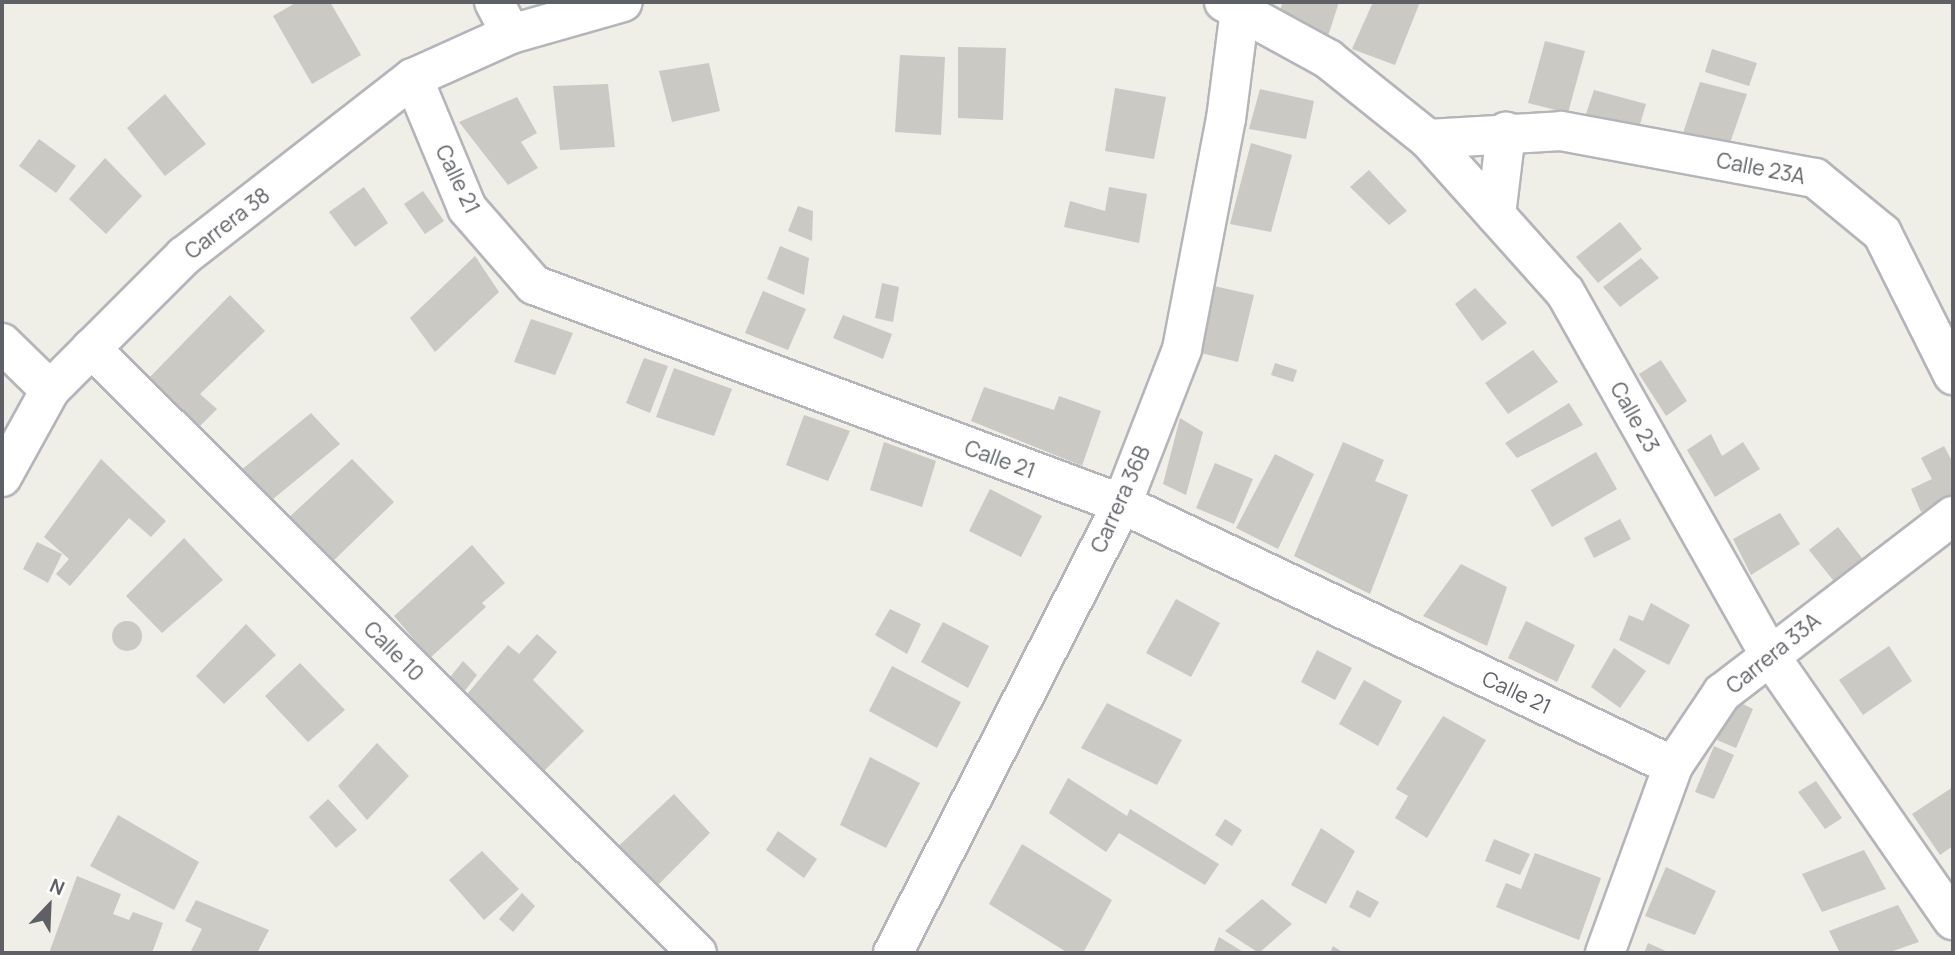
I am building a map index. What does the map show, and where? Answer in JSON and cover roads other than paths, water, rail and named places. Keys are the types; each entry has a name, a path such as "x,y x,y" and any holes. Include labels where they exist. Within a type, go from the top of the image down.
{"street":[{"path":"503,18 623,2"},
{"name":"Calle 23","path":"1232,5 1328,59 1428,139 1565,292 1768,653 1953,920"},
{"name":"Carrera 36B","path":"893,953 1122,504 1182,349 1226,119 1232,5"},
{"name":"Carrera 38","path":"2,477 50,390 184,256 413,78 503,18"},
{"name":"Calle 21","path":"413,78 467,208 534,285 1122,504 1673,766"},
{"name":"Calle 23A","path":"1428,139 1506,132 1561,131 1815,178 1882,233 1953,375"},
{"path":"1496,215 1506,132"},
{"path":"2,343 50,390"},
{"name":"Calle 10","path":"91,348 697,953"},
{"name":"Carrera 33A","path":"1605,953 1673,766 1722,693 1768,653 1953,516"}]}
